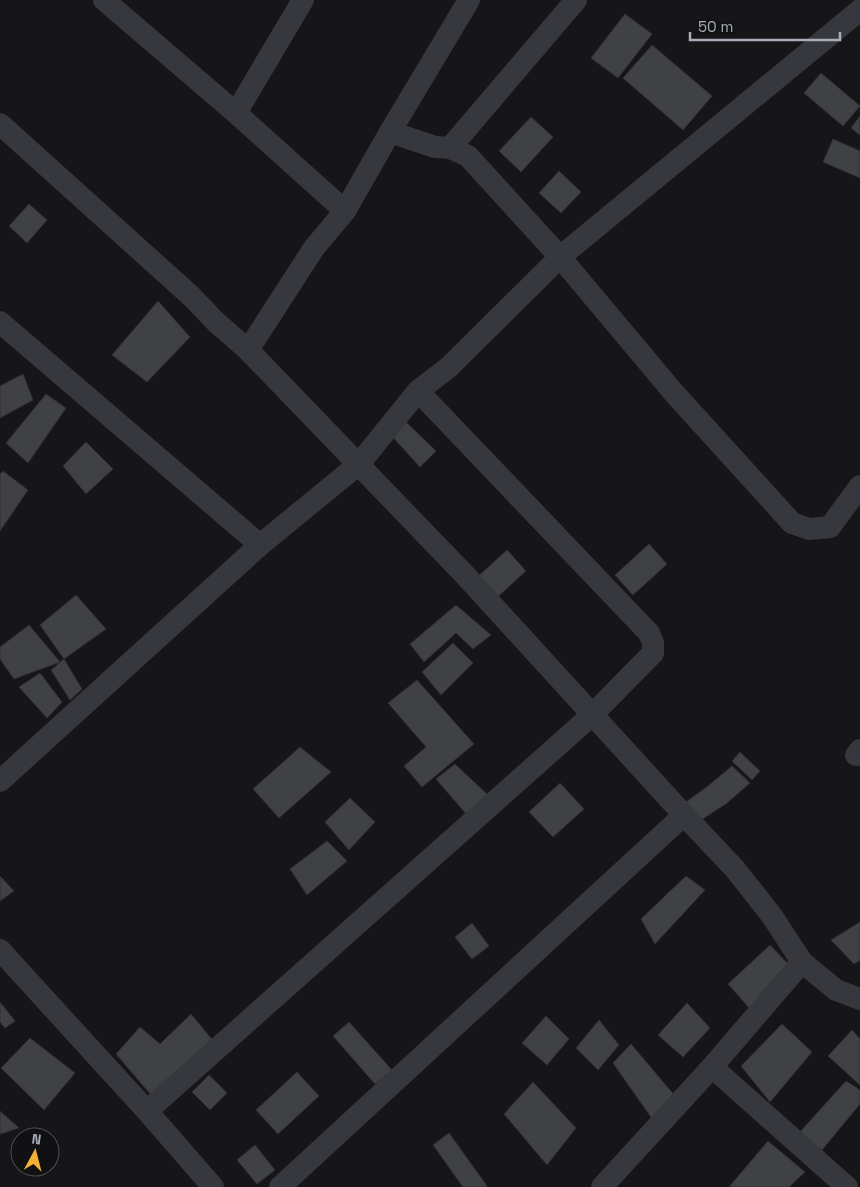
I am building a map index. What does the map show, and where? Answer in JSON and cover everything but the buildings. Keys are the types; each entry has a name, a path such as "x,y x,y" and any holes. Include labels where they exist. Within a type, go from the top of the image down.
{"street":[{"path":"104,0 236,112 345,211"},
{"path":"236,112 303,0"},
{"path":"248,350 314,248 345,211 469,0"},
{"path":"450,148 576,0"},
{"path":"0,781 260,545 359,464 418,391 450,367 560,257 860,10"},
{"path":"0,124 191,296 216,322 248,350 465,575 735,869 772,916 802,962 836,990 860,999"},
{"path":"390,132 435,147 450,148 468,156 560,257 674,393 792,524 809,529 830,527 860,486"},
{"path":"0,322 260,545"},
{"path":"147,1111 592,714 653,653 653,643 649,633 418,391"},
{"path":"280,1187 684,815"},
{"path":"0,950 147,1111 213,1187"},
{"path":"602,1187 712,1067 802,962"},
{"path":"712,1067 848,1187"}]}
